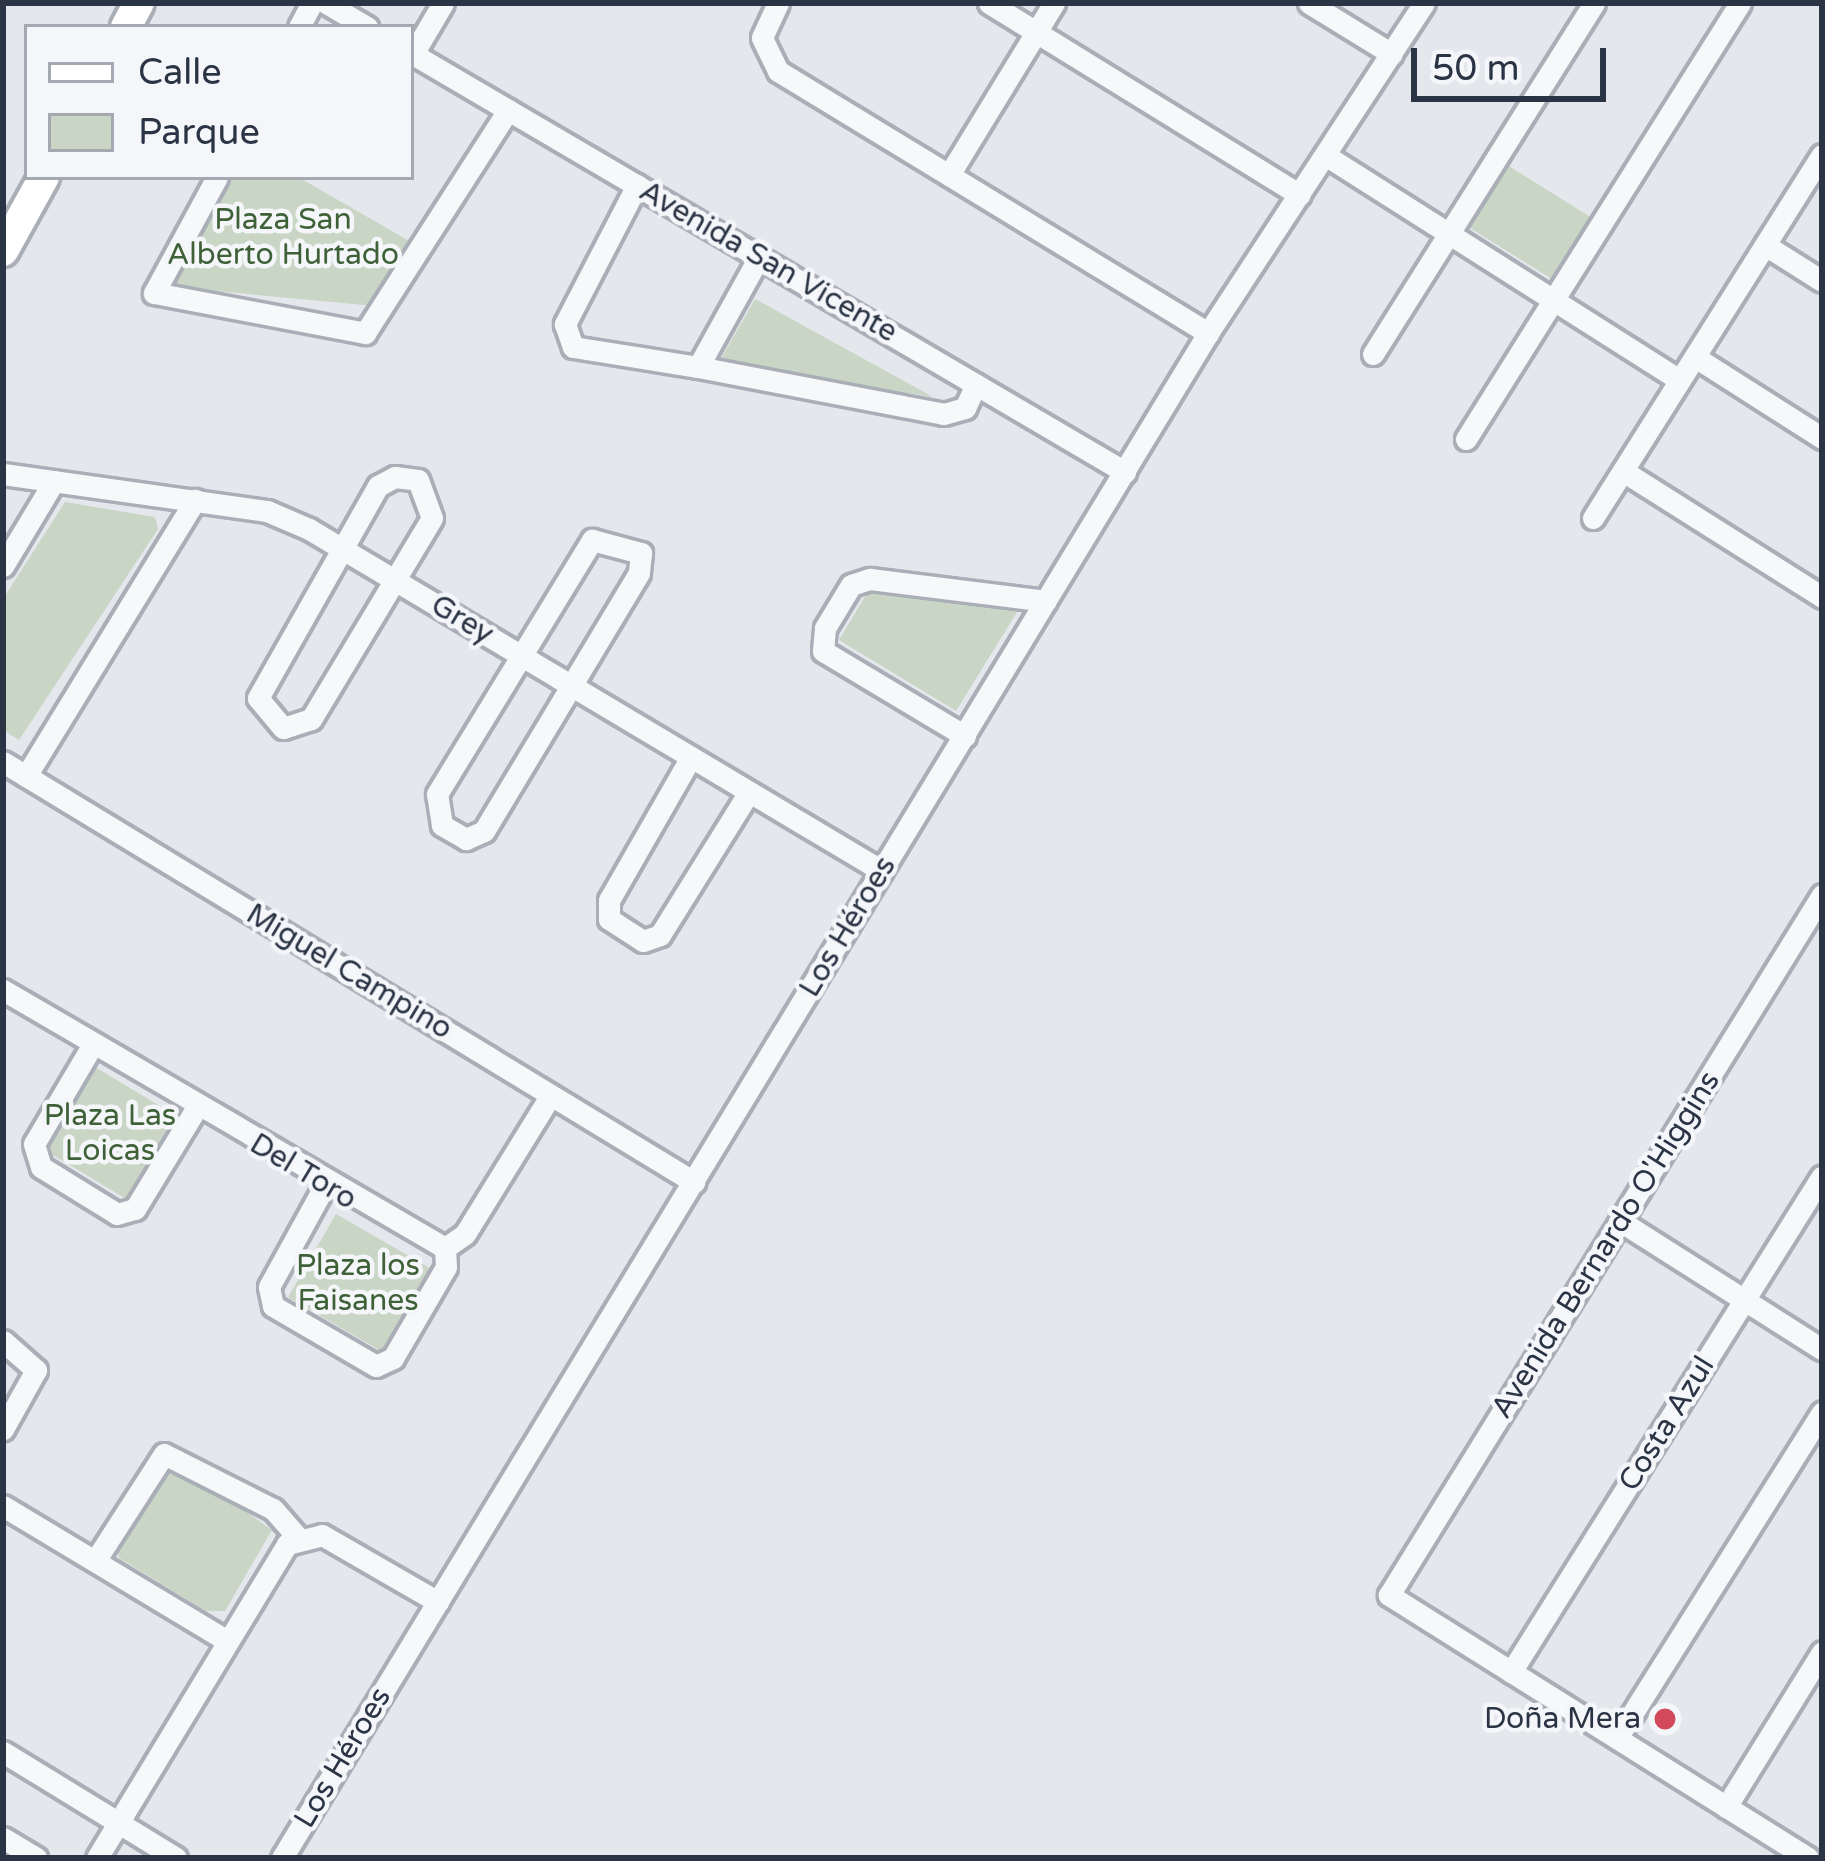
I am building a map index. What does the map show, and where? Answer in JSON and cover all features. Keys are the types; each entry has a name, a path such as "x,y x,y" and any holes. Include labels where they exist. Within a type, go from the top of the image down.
{"street":[{"path":"326,3 362,24"},
{"path":"414,50 443,3"},
{"path":"778,3 763,48 778,71 1208,334"},
{"path":"988,3 1300,195"},
{"path":"949,175 1054,3"},
{"path":"1309,3 1392,54"},
{"name":"Los Héroes","path":"283,1858 1208,334 1424,3"},
{"path":"1373,354 1594,3"},
{"path":"1466,439 1740,3"},
{"name":"Avenida San Vicente","path":"414,54 1125,472"},
{"path":"215,180 154,293 365,333 508,110"},
{"path":"1325,155 1680,380"},
{"path":"1593,518 1822,155"},
{"path":"3,251 42,180"},
{"path":"637,185 564,338 944,414 965,408 976,384"},
{"path":"1765,245 1822,281"},
{"path":"698,367 759,257"},
{"path":"1695,357 1822,438"},
{"path":"1622,471 1822,597"},
{"name":"Grey","path":"3,474 267,511 342,549 882,871"},
{"path":"3,566 54,481"},
{"path":"418,481 432,518 311,719 284,728 258,698 342,549 378,486 418,481"},
{"path":"26,776 195,500"},
{"path":"592,540 628,544 641,553 639,573 484,830 466,839 442,825 436,794 518,653 577,550 592,540"},
{"path":"965,736 823,651 833,614 870,579 1046,602"},
{"path":"691,757 609,900 609,919 643,941 660,935 749,791"},
{"name":"Miguel Campino","path":"3,762 694,1182"},
{"name":"Avenida Bernardo O'Higgins","path":"1511,1672 1389,1595 1820,901"},
{"name":"Del Toro","path":"3,990 326,1185 445,1248"},
{"path":"93,1044 34,1144 60,1179 117,1214 136,1209 196,1107"},
{"path":"326,1185 268,1286 274,1306 376,1366 394,1358 436,1285 445,1248 465,1234 551,1095"},
{"name":"Costa Azul","path":"1511,1672 1822,1176"},
{"path":"1620,1221 1822,1349"},
{"path":"3,1340 36,1370 3,1430"},
{"path":"1617,1738 1822,1412"},
{"path":"95,1562 164,1454 273,1509 298,1538 338,1543 438,1602"},
{"path":"3,1506 224,1640"},
{"path":"97,1858 224,1640 298,1538"},
{"path":"1726,1807 1822,1652"},
{"path":"1511,1672 1808,1858"},
{"path":"3,1752 176,1858"},
{"path":"3,1838 36,1858"}],"green space":[{"path":"1504,163 1591,217 1552,279 1465,225"},
{"name":"Plaza San Alberto Hurtado","path":"222,180 303,180 411,242 375,306 162,286"},
{"path":"755,299 933,397 719,362"},
{"path":"65,502 155,517 158,529 19,740 3,730 3,599"},
{"path":"867,593 1017,612 956,711 839,640"},
{"name":"Plaza Las Loicas","path":"95,1067 176,1115 126,1199 45,1150"},
{"name":"Plaza los Faisanes","path":"336,1214 430,1268 382,1351 288,1297"},
{"path":"177,1463 272,1530 225,1611 206,1611 119,1558 117,1541"}],"place":[{"name":"Doña Mera","path":"1665,1719"}]}
